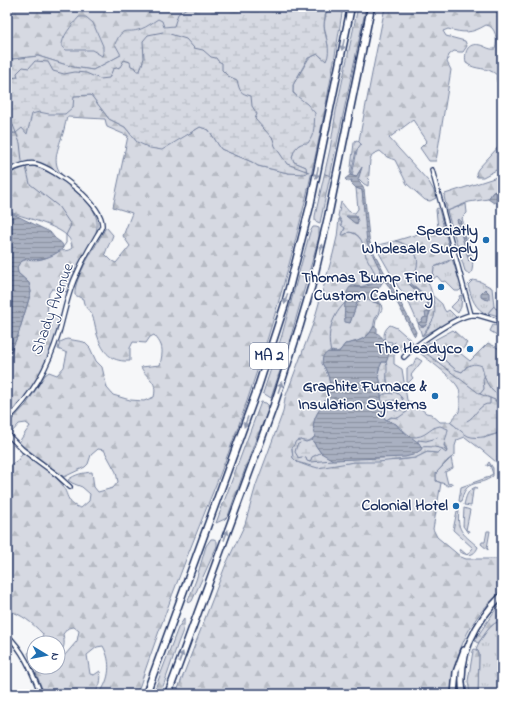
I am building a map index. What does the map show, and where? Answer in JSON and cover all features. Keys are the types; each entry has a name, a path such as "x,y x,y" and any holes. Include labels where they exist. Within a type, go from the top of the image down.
{"highway":[{"name":"MA 2","path":"146,694 257,390 283,311 299,253 351,7"},
{"name":"MA 2","path":"168,694 276,398 300,325 328,217 371,7"}],"street":[{"name":"Shady Avenue","path":"7,171 26,164 35,164 45,168 76,189 92,204 99,215 102,227 74,280 54,347 40,379 7,420"},
{"path":"432,170 471,315"},
{"path":"404,357 418,344 461,317 478,315 502,322"},
{"path":"7,434 23,450 58,475 70,487"},
{"path":"454,694 454,683 457,667 463,652 485,614 502,595"},
{"path":"7,635 21,650 41,694"},
{"path":"463,694 462,669 471,637"}],"green space":[{"path":"7,7 267,7 168,28 156,27 121,55 93,70 73,67 38,56 13,59 7,58"},
{"path":"188,7 327,7 324,26 328,57 326,61 318,54 308,58 293,85 293,93 307,104 315,113 314,129 310,140 308,143 299,145 294,151 292,157 294,162 306,167 307,173 288,173 258,166 221,149 209,130 200,127 162,150 150,148 137,142 125,127 109,119 91,95 74,96 73,107 65,114 49,114 39,112 32,114 27,134 22,128 16,133 7,133 7,58 13,59 38,56 73,67 93,70 121,55 115,44 123,32 136,31 148,26 158,19 162,21 164,27 174,26 178,14"},
{"path":"327,7 343,7 326,103 306,198 281,293 237,431 172,595 137,694 99,694 106,683 109,665 103,646 97,647 87,655 90,674 94,675 100,671 101,674 99,687 93,694 60,694 59,691 52,690 48,694 44,694 37,675 66,675 66,654 77,641 79,631 74,627 68,628 63,635 43,635 31,622 7,610 7,467 18,460 23,452 56,478 63,486 72,504 81,508 89,501 90,494 82,487 68,480 73,476 92,472 94,487 98,492 113,488 118,482 116,472 104,450 98,449 91,455 88,464 85,467 64,477 19,443 30,426 26,423 19,424 12,432 8,431 7,425 26,405 45,375 49,372 57,375 64,367 67,353 58,349 60,342 67,339 84,342 90,348 96,361 102,367 107,388 113,395 130,400 144,401 154,397 155,391 153,383 141,367 160,365 162,349 160,342 154,335 150,337 146,343 133,342 130,348 130,361 114,359 107,354 101,345 93,318 85,306 83,299 75,295 75,288 82,270 106,227 113,235 105,254 112,261 116,263 130,246 123,236 132,213 113,207 128,136 107,127 105,119 67,117 56,157 57,166 62,175 41,163 36,162 24,163 7,169 7,133 16,133 19,118 70,96 91,95 109,119 125,127 137,142 189,134 200,127 209,130 221,149 258,166 288,173 295,173 306,167 294,162 292,157 295,148 302,143 298,98 293,92 293,85 309,58 318,54 322,58 328,46 324,25"},
{"path":"358,7 366,7 320,223 315,221 315,216"},
{"path":"385,7 502,7 502,87 497,82 497,75 493,72 474,67 466,63 467,49 472,45 480,45 495,49 496,38 492,28 486,25 476,30 467,32 448,29 443,31 446,36 465,41 467,46 463,52 454,51 449,55 447,62 451,70 436,161 429,161 420,148 427,141 413,120 389,138 429,182 436,198 430,201 425,200 407,184 395,160 387,157 380,151 373,154 370,160 368,186 358,178 361,169 356,177 352,176"},
{"path":"79,17 86,17 93,23 103,46 102,56 92,50 66,50 62,47 65,35"},
{"path":"356,140 361,144 356,151 350,175 354,143"},
{"path":"502,143 502,167 483,177 477,177 476,173 478,169"},
{"path":"33,166 60,179 79,193 93,209 97,219 97,227 96,233 67,292 59,289 52,289 49,293 47,313 60,317 56,336 48,357 28,393 7,417 7,359 18,335 31,292 29,283 18,273 17,267 22,261 42,259 60,251 72,248 69,238 56,229 7,211 7,174"},
{"path":"502,174 502,189 493,192 488,199 469,202 447,211 444,196 445,194"},
{"path":"356,188 362,190 369,247 384,276 384,278 375,284 367,285 375,273 366,256 361,240 353,233 349,232 342,235 345,228 341,225 342,222 338,216 341,202 350,212 355,213 358,209"},
{"path":"466,204 467,213 462,218 473,261 471,273 469,274 465,271 447,211"},
{"path":"437,208 439,209 452,259 434,267 433,276 428,283 431,289 435,312 431,323 422,336 418,323 421,326 426,321 429,316 430,308 424,295 410,282 417,265 417,258 415,254 405,245 395,241 438,228"},
{"path":"339,219 345,228 343,232 344,235 349,232 355,234 363,242 375,273 370,282 365,286 355,286 345,304 345,318 350,323 357,303 363,298 380,304 380,308 373,328 368,335 358,341 345,344 338,351 332,351 322,363 328,376 330,386 328,395 315,418 313,426 315,436 308,441 300,440 292,448 293,458 297,462 310,467 354,462 400,460 415,458 427,452 437,453 441,450 447,450 435,427 425,435 418,438 411,437 396,424 386,420 402,414 409,409 395,411 393,409 402,403 402,398 396,392 391,390 387,381 386,362 392,342 385,341 384,333 390,325 397,328 413,342 394,355 394,364 402,369 407,400 409,402 413,402 440,422 450,422 467,435 487,437 502,432 502,467 465,437 457,440 455,455 436,473 436,481 441,483 433,529 437,537 461,557 466,559 502,559 502,592 480,613 467,634 456,663 451,694 176,694 226,564 245,524 256,485 283,412 285,398 313,324 333,254"},
{"path":"313,227 319,228 319,237 287,350 271,398 263,393 282,335 310,232"},
{"path":"395,241 409,247 416,255 416,270 410,282 428,299 430,304 425,326 421,326 418,323 405,294 399,288 379,253 378,245"},
{"path":"452,259 462,288 459,291 455,291 445,281 442,282 437,276 428,283 433,276 434,267 446,263"},
{"path":"473,280 481,282 492,288 494,306 488,315 477,306 472,299 468,285"},
{"path":"432,295 442,304 446,312 449,310 456,317 450,322 422,336 430,325 434,313"},
{"path":"462,295 461,307 458,313 451,307 460,298 459,296"},
{"path":"494,306 502,311 502,317 488,313"},
{"path":"493,325 502,327 502,338 490,331"},
{"path":"453,330 467,343 460,353 470,361 488,343 502,350 502,397 494,393 489,387 482,372 467,366 462,372 456,370 425,345"},
{"path":"425,345 456,370 462,372 473,364 482,366 484,376 490,388 497,395 502,397 502,413 500,415 502,417 502,432 485,437 472,437 466,435 450,422 459,412 459,389 448,375 421,354 421,349"},
{"path":"416,358 422,361 411,375 413,378 408,383 407,368 413,364"},
{"path":"382,362 386,362 387,382 389,388 398,394 403,401 403,403 393,409 396,411 409,409 398,418 391,417 386,420 382,415 383,408 378,373"},
{"path":"261,402 266,403 269,406 269,409 256,439 228,516 216,523"},
{"path":"440,426 448,429 444,444 447,450 446,453 442,450 437,453 427,452 415,458 378,462 354,462 318,468 297,462 293,458 292,448 296,441 300,440 306,442 312,440 321,453 421,436"},
{"path":"451,458 453,468 445,472 448,484 452,483 452,485 448,486 436,481 436,473"},
{"path":"489,462 493,468 493,474 490,465 487,466"},
{"path":"493,474 493,476 488,480 469,486 463,494 461,502 459,501 461,487 489,477"},
{"path":"476,487 477,489 473,490 471,506 464,505 469,492"},
{"path":"464,508 470,510 466,530 469,531 468,533 463,526"},
{"path":"457,511 459,511 458,518 462,532 478,547 474,553 470,555 467,555 473,548 453,530"},
{"path":"487,531 490,531 487,548 488,550 481,544 482,542 485,542"},
{"path":"211,539 217,541 217,546 192,601 189,603 188,601 206,546"},
{"path":"460,549 466,554 459,551"},
{"path":"502,602 502,621 491,626 478,643 476,642 475,640 491,615"},
{"path":"184,619 184,625 160,694 153,694 178,628"},
{"path":"498,621 502,621 502,694 478,694 479,654 476,649 491,626"},
{"path":"474,649 478,651 479,654 478,694 470,694 468,681"}],"water":[{"path":"362,167 358,180 364,189 371,247 416,332 415,336 384,280 376,292 377,299 382,305 363,298 357,303 350,323 345,322 345,302 349,288 353,286 368,286 384,278 367,243 362,190 356,188 351,183 352,180 348,182 345,179 350,175 356,177"},
{"path":"502,189 502,199 494,203 488,199 493,192"},
{"path":"7,211 50,232 61,243 63,248 46,258 27,259 22,261 17,267 18,273 29,283 31,292 18,335 7,360"},
{"path":"346,216 356,216 358,221 357,225"},
{"path":"457,220 460,220 470,257 469,261"},
{"path":"409,284 422,292 430,304 430,309 425,326 421,326 418,323 426,317 425,313 429,311 427,302"},
{"path":"485,289 489,293 489,300 481,297 481,293"},
{"path":"374,326 377,328 377,333 385,342 388,350 388,358 386,362 382,362 378,373 383,408 382,415 385,419 396,424 400,429 419,443 422,448 413,455 405,457 333,460 321,453 312,440 315,436 313,426 315,418 328,395 330,386 328,376 322,363 323,356 328,352 339,352 345,344 364,338 370,333"}],"waterway":[{"path":"7,80 18,77 17,73 23,67 29,68 35,61 48,62 53,71 64,74 75,72 86,73 100,79 109,78 113,69 120,67 124,60 130,62 131,66 136,68 137,71 140,71 144,58 143,41 148,35 163,32"},
{"path":"170,34 186,39 194,48 203,50 211,57 216,58 222,63 222,70 228,76 237,80 240,90 243,93 251,96 252,106 257,114 255,119 273,139 275,146 287,164 309,172"},
{"path":"7,127 13,125 20,143 22,161"},
{"path":"26,167 30,184 58,206 71,225 66,235 66,243 63,247"},
{"path":"325,174 331,176"},
{"path":"331,352 329,338 331,325 337,313 346,302"},
{"path":"375,326 376,320 382,309 381,304"},
{"path":"385,346 389,344 392,345 395,342"},
{"path":"424,350 427,354 480,394 502,404"},
{"path":"480,394 484,389 483,379 485,375"},
{"path":"381,396 388,393 393,394"},
{"path":"467,421 473,417 480,408 486,404 490,404 490,398"},
{"path":"383,402 395,400"},
{"path":"495,400 502,400"},
{"path":"418,443 418,440 426,441 437,438"},
{"path":"298,457 295,452 297,445 300,443"},
{"path":"421,447 435,447 447,451"},
{"path":"297,458 306,458 307,461 310,462 312,457 322,452"},
{"path":"310,462 332,460"}],"place":[{"name":"Speciatly Wholesale Supply","path":"486,240"},
{"name":"Thomas Bump Fine Custom Cabinetry","path":"441,287"},
{"name":"The Headyco","path":"470,349"},
{"name":"Graphite Furnace & Insulation Systems","path":"435,396"},
{"name":"Colonial Hotel","path":"456,506"}]}
